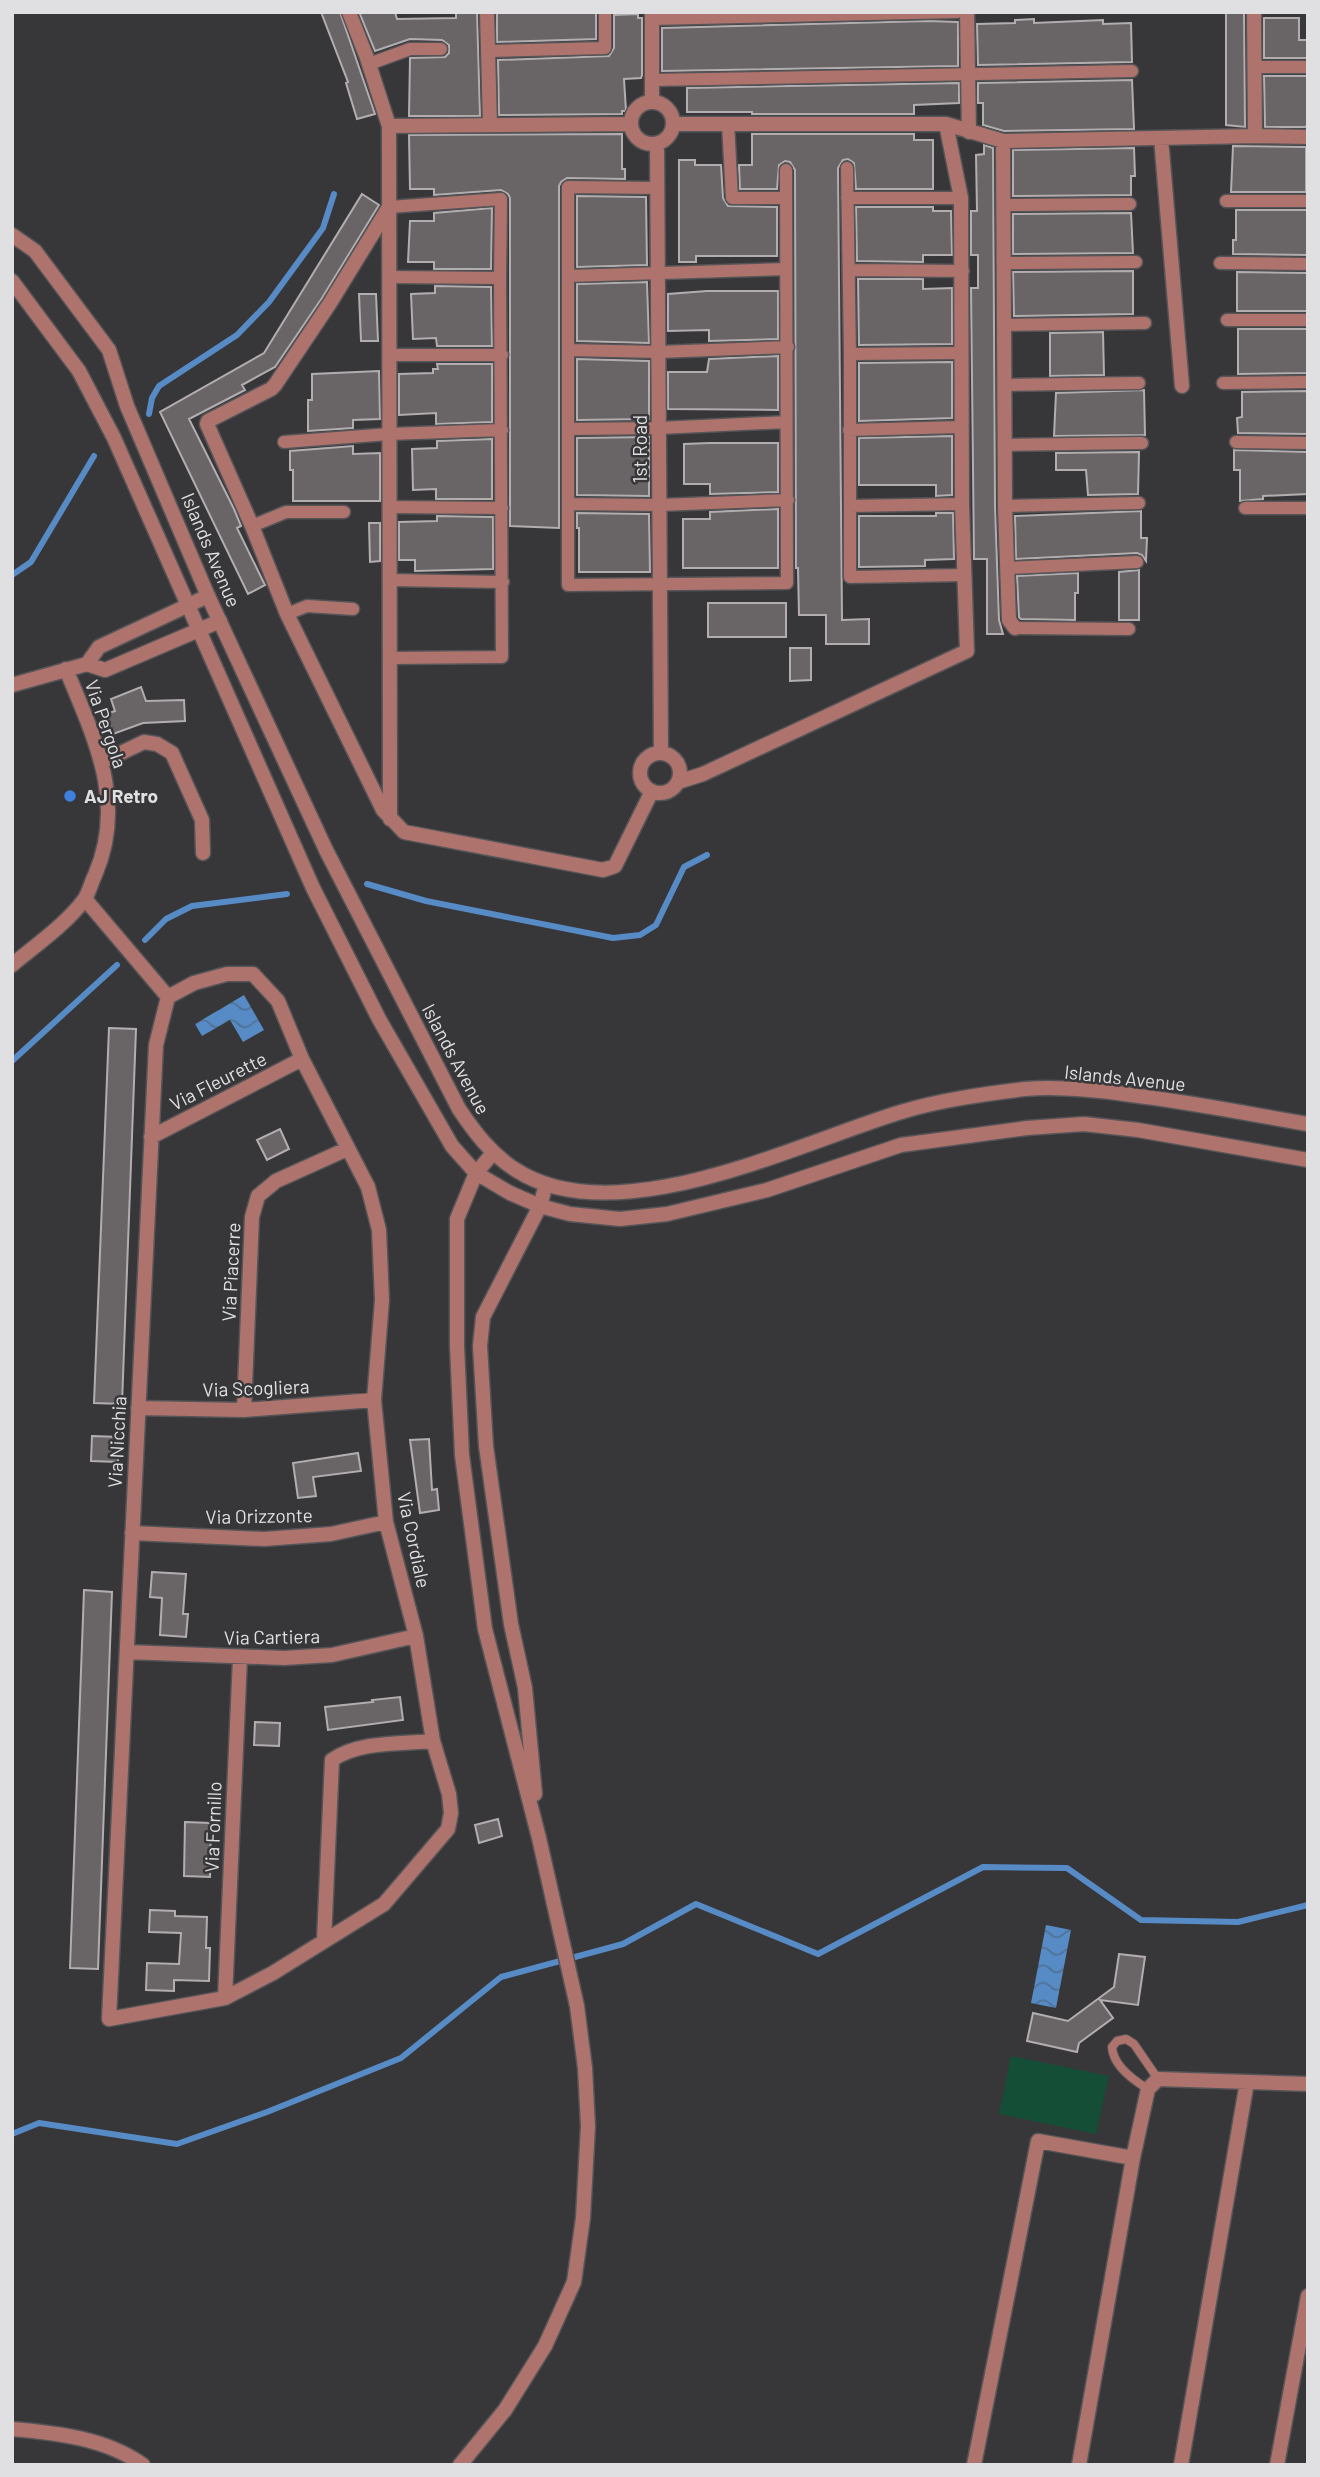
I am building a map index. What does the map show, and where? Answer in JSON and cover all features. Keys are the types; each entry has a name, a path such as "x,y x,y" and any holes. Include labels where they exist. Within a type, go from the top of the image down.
{"street":[{"path":"349,12 389,127 390,819"},
{"path":"488,12 490,125"},
{"path":"489,51 606,48 604,12"},
{"path":"652,100 652,16 957,12"},
{"path":"967,12 969,132"},
{"path":"1254,12 1255,136"},
{"path":"369,64 410,49 441,49"},
{"path":"1255,67 1308,67"},
{"path":"652,80 1132,71"},
{"path":"652,100 668,107 675,124 670,138 657,145 639,141 630,124 636,107 652,100"},
{"path":"728,123 732,198 786,198"},
{"path":"389,127 630,124"},
{"path":"675,124 947,124 1003,141 1308,137"},
{"path":"678,782 703,774 967,651 961,504 961,198 947,124"},
{"path":"1161,138 1182,386"},
{"path":"1003,141 1005,506 1009,620 1015,628 1129,629"},
{"name":"1st Road","path":"657,145 662,753"},
{"path":"847,168 850,577 964,575"},
{"path":"657,188 568,187 568,585 787,583 786,170"},
{"path":"847,198 961,198"},
{"path":"389,207 500,199 503,582 502,657 390,658"},
{"path":"1226,201 1308,201"},
{"path":"1003,205 1130,204"},
{"path":"389,207 275,385 206,424 252,526 287,614 383,810 404,832 603,870 615,866 652,791"},
{"name":"Islands Avenue","path":"12,235 35,251 109,350 127,406 208,596 338,873 459,1109 473,1131 493,1153 518,1172 546,1184 574,1191 614,1194 659,1187 749,1166 902,1111 962,1098 1028,1089 1089,1089 1308,1124"},
{"path":"1004,263 1136,262"},
{"path":"1220,263 1308,264"},
{"path":"568,276 786,269"},
{"path":"849,270 963,271"},
{"path":"389,277 500,278"},
{"path":"12,281 79,371 114,438 313,888 379,1019 452,1146 476,1173 510,1193 540,1206 570,1214 620,1219 667,1214 767,1190 901,1145 1027,1128 1084,1124 1138,1130 1308,1160"},
{"path":"1227,320 1308,320"},
{"path":"1004,325 1145,323"},
{"path":"568,350 659,352 788,348"},
{"path":"850,354 960,353"},
{"path":"389,355 502,355"},
{"path":"1223,383 1308,382"},
{"path":"1005,385 1139,383"},
{"path":"568,429 786,422"},
{"path":"849,430 961,427"},
{"path":"284,442 389,434 502,430"},
{"path":"1236,442 1308,443"},
{"path":"1005,445 1142,443"},
{"path":"568,504 660,505 788,500"},
{"path":"1005,506 1139,503"},
{"path":"850,506 961,504"},
{"path":"389,508 502,508"},
{"path":"1245,508 1308,508"},
{"path":"252,526 286,512 344,512"},
{"path":"1008,568 1137,562"},
{"path":"390,580 503,582"},
{"path":"87,664 99,647 208,596"},
{"path":"287,614 307,606 353,609"},
{"path":"12,685 87,664 105,670 200,632 220,621"},
{"name":"Via Pergola","path":"12,965 85,899 102,859 108,829 109,802 102,762 66,669"},
{"path":"102,762 144,743 166,748 172,753 202,820 203,853"},
{"path":"662,753 671,756 677,763 680,773 678,782 671,790 662,793 652,791 642,780 640,772 647,758 662,753"},
{"path":"85,899 168,997"},
{"name":"Via Cordiale","path":"109,2019 225,1998 273,1973 384,1904 447,1829 451,1813 449,1794 433,1741 416,1636 386,1522 374,1401 382,1300 379,1230 368,1187 302,1059 278,1001 253,974 227,974 194,983 168,997"},
{"name":"Via Nicchia","path":"109,2019 156,1045 168,997"},
{"name":"Via Fleurette","path":"151,1137 302,1059"},
{"name":"Via Piacerre","path":"244,1410 252,1217 258,1196 276,1181 347,1149"},
{"path":"460,2465 512,2400 545,2346 574,2281 583,2218 588,2126 578,2006 539,1838 485,1629 462,1455 457,1219 476,1173 493,1153"},
{"path":"539,1838 525,1688 509,1612 486,1446 480,1346 483,1317 540,1206 546,1184"},
{"path":"458,1316 483,1317"},
{"name":"Via Scogliera","path":"138,1408 244,1410 374,1401"},
{"name":"Via Orizzonte","path":"132,1533 264,1538 331,1534 386,1522"},
{"name":"Via Cartiera","path":"127,1652 284,1658 332,1655 416,1636"},
{"name":"Via Fornillo","path":"225,1998 240,1658"},
{"path":"324,1941 332,1760 343,1752 359,1748 433,1741"},
{"path":"1181,2465 1247,2082"},
{"path":"1079,2465 1133,2158 1153,2084 1308,2084"},
{"path":"974,2465 1038,2141 1133,2158"},
{"path":"1277,2465 1308,2296"},
{"path":"12,2429 66,2435 105,2445 124,2452 143,2465"}],"lane":[{"path":"1126,2039 1134,2045 1153,2084 1132,2080 1113,2056 1112,2047 1117,2040 1126,2039"}],"green space":[{"path":"1011,2056 1109,2076 1096,2134 999,2114"}],"water":[{"path":"244,995 264,1030 243,1042 230,1020 202,1036 195,1024"},
{"path":"1046,1925 1071,1930 1056,2008 1031,2003"}],"building":[{"path":"321,12 340,12 375,114 357,119 346,83 348,82"},
{"path":"359,12 395,12 397,19 456,18 456,12 477,12 480,116 409,116 410,58 445,57 449,53 449,45 442,40 410,39 375,51"},
{"path":"497,12 596,12 596,39 497,42"},
{"path":"1226,12 1244,12 1245,127 1226,125"},
{"path":"638,14 638,18 642,18 642,75 641,78 624,79 626,111 622,111 622,114 499,115 498,60 609,56 614,48 614,15"},
{"path":"1264,18 1299,18 1299,40 1308,40 1308,58 1264,58"},
{"path":"1034,19 1034,23 1103,20 1103,24 1131,23 1132,62 978,65 977,24 1015,23 1015,20"},
{"path":"958,22 958,66 662,71 662,28"},
{"path":"1264,76 1308,76 1308,125 1265,127"},
{"path":"1132,80 1134,129 1004,131 983,125 983,103 978,103 978,83"},
{"path":"959,83 959,103 914,105 914,114 687,112 687,88"},
{"path":"622,134 622,169 625,169 625,179 567,178 559,186 559,528 510,526 510,198 501,190 434,195 434,189 410,189 409,135"},
{"path":"752,134 914,134 914,140 933,140 933,189 856,189 854,163 848,159 843,160 838,168 842,620 869,619 869,644 826,644 826,615 799,615 796,568 795,170 790,162 785,161 779,165 777,189 740,189 739,165 752,165"},
{"path":"984,145 993,148 995,506 999,620 1003,634 987,634 987,559 974,559 971,288 978,288 978,255 971,255 971,211 977,211 976,155 984,154"},
{"path":"1233,146 1306,147 1306,192 1231,192"},
{"path":"1134,148 1135,176 1131,176 1131,195 1013,196 1013,150"},
{"path":"679,160 695,160 695,165 721,165 723,198 728,206 777,207 777,256 696,256 696,262 679,262"},
{"path":"362,194 379,205 322,298 275,367 242,385 245,390 189,419 234,509 241,526 237,528 265,585 248,594 160,412 264,353"},
{"path":"577,196 646,197 647,265 577,267"},
{"path":"856,207 933,207 933,211 951,211 952,255 923,255 923,262 857,261"},
{"path":"492,208 491,269 434,269 434,262 408,262 410,221 434,221 434,213"},
{"path":"1236,210 1308,210 1308,255 1233,254"},
{"path":"1131,213 1133,253 1013,254 1013,214"},
{"path":"1133,271 1133,314 1014,316 1013,272"},
{"path":"1237,272 1308,273 1308,311 1237,311"},
{"path":"858,279 923,279 923,289 952,288 952,344 859,345"},
{"path":"647,282 649,343 577,341 577,284"},
{"path":"435,286 491,287 492,346 437,346 436,338 413,339 411,294 435,293"},
{"path":"778,291 778,339 709,341 709,330 668,331 668,294"},
{"path":"359,294 376,294 378,341 361,341"},
{"path":"1238,329 1308,329 1308,373 1238,374"},
{"path":"1103,332 1104,375 1050,376 1050,333"},
{"path":"778,356 778,410 668,409 668,372 707,372 709,359"},
{"path":"577,359 649,361 649,419 577,420"},
{"path":"952,362 952,418 859,421 859,363"},
{"path":"437,364 492,364 492,422 436,424 436,413 399,415 399,374 433,373 433,369 438,369"},
{"path":"379,371 380,419 353,420 353,428 308,431 308,400 312,400 312,374"},
{"path":"1144,390 1145,435 1054,436 1056,393"},
{"path":"1308,391 1308,434 1238,433 1237,418 1242,417 1242,392"},
{"path":"952,436 952,495 936,496 936,485 859,485 859,438"},
{"path":"649,437 649,496 577,495 577,438"},
{"path":"492,439 492,499 436,499 436,489 413,490 412,449 437,448 437,441"},
{"path":"778,443 778,492 710,494 710,484 684,484 684,444"},
{"path":"353,446 353,454 380,453 380,501 293,501 290,451"},
{"path":"1234,450 1308,452 1308,494 1263,496 1263,499 1240,501 1240,470 1234,470"},
{"path":"1139,452 1138,494 1088,495 1086,470 1056,470 1056,453"},
{"path":"778,509 778,568 683,568 683,519 710,519 710,512"},
{"path":"1141,511 1141,538 1147,538 1146,561 1137,553 1016,559 1015,516"},
{"path":"577,513 649,514 650,572 579,572"},
{"path":"936,513 953,513 954,559 925,560 925,566 859,567 859,516 936,516"},
{"path":"437,516 493,517 493,569 415,571 415,560 399,560 399,522 437,521"},
{"path":"369,523 380,523 380,561 370,562"},
{"path":"1139,570 1139,620 1119,620 1119,572"},
{"path":"1078,573 1075,620 1019,617 1017,576"},
{"path":"708,603 786,603 786,637 708,637"},
{"path":"790,648 811,648 811,680 790,681"},
{"path":"141,687 146,701 184,700 185,721 143,723 113,734 106,714 115,711 111,699"},
{"path":"109,1028 136,1029 122,1404 94,1403"},
{"path":"280,1129 289,1149 267,1160 257,1140"},
{"path":"92,1436 119,1437 118,1462 91,1461"},
{"path":"429,1439 432,1490 437,1489 439,1510 420,1513 410,1440"},
{"path":"358,1453 361,1471 313,1477 316,1496 298,1498 293,1463"},
{"path":"152,1572 186,1574 183,1614 188,1614 186,1637 160,1635 162,1598 150,1597"},
{"path":"84,1590 112,1592 98,1969 70,1968"},
{"path":"400,1697 403,1720 328,1730 325,1707"},
{"path":"255,1722 280,1723 279,1746 254,1745"},
{"path":"498,1819 502,1836 479,1843 475,1825"},
{"path":"185,1822 211,1823 210,1877 184,1876"},
{"path":"150,1910 175,1911 175,1916 207,1917 209,1981 174,1980 174,1991 146,1990 147,1963 179,1964 181,1933 149,1932"},
{"path":"1119,1954 1145,1957 1138,2005 1100,2000 1113,2018 1079,2043 1077,2052 1027,2041 1033,2013 1068,2021 1114,1987"}],"waterway":[{"path":"149,414 152,398 159,386 237,335 269,302 323,228 334,194"},
{"path":"12,575 31,562 94,456"},
{"path":"367,884 426,901 613,938 640,935 656,925 684,867 707,855"},
{"path":"145,940 166,919 192,906 287,894"},
{"path":"12,1061 117,965"},
{"path":"12,2134 39,2123 177,2144 267,2112 401,2058 501,1977 623,1944 696,1904 818,1954 983,1867 1067,1868 1141,1920 1238,1922 1308,1905"}],"place":[{"name":"AJ Retro","path":"70,796"}]}
